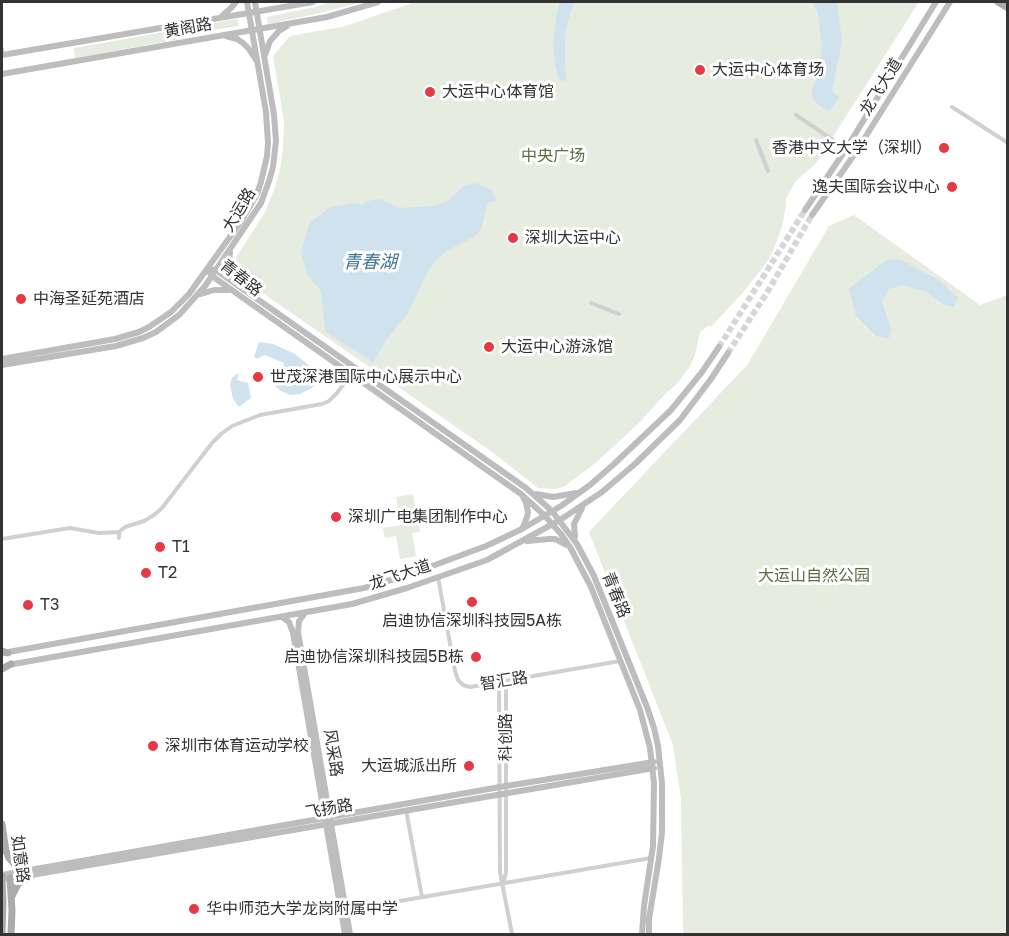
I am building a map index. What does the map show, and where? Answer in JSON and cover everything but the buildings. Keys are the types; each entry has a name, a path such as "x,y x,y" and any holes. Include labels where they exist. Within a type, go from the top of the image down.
{"main road":[{"path":"998,2 1008,8"},
{"path":"2,668 11,664"},
{"name":"如意路","path":"2,824 6,850"},
{"path":"6,850 16,866 30,873 18,884 12,898"},
{"name":"如意路","path":"10,876 11,934"},
{"name":"如意路","path":"2,878 2,934"}],"street":[{"path":"218,18 236,2"},
{"path":"247,2 255,26"},
{"path":"255,2 255,26"},
{"path":"270,2 287,6"},
{"name":"黄阁路","path":"2,53 313,2"},
{"name":"黄阁路","path":"2,74 223,35 255,26 327,17 378,2"},
{"name":"龙飞大道","path":"805,210 846,149 936,2"},
{"name":"龙飞大道","path":"812,215 854,155 950,3"},
{"path":"265,60 267,47 274,35 293,23"},
{"name":"大运路","path":"2,365 116,346 143,338 168,325 198,296 261,203 273,167 275,128 265,60 255,26"},
{"name":"大运路","path":"2,359 115,339 139,332 161,320 181,303 207,269 251,205 265,170 268,128 258,66 255,26"},
{"path":"223,35 231,37 249,49 258,66"},
{"path":"952,107 1008,143"},
{"path":"796,115 846,149"},
{"path":"756,140 768,171"},
{"path":"198,296 214,290 234,287 229,264 232,248"},
{"name":"青春路","path":"207,269 533,493 560,520 577,544 594,576 647,707 656,737 663,797 661,846 649,919 649,934"},
{"name":"青春路","path":"234,287 351,374 521,494 544,515 570,546 591,587 620,660 644,723 650,748 654,817 642,934"},
{"path":"591,303 619,314"},
{"name":"龙飞大道","path":"4,652 364,588 486,546 522,529 552,511 614,464 671,410 702,372 719,346"},
{"name":"龙飞大道","path":"11,664 305,613 370,599 487,560 553,525 602,492 636,463 664,437 693,403 728,353"},
{"path":"2,539 70,528 99,533 119,532 125,527 144,521 162,508 212,443 232,426 260,415 329,401 351,374"},
{"path":"533,493 553,497 580,492"},
{"path":"521,494 528,512 522,529"},
{"path":"577,544 574,524 583,505"},
{"path":"119,532 119,538"},
{"path":"521,543 549,538 570,546"},
{"name":"智汇路","path":"438,577 455,671 458,680 463,685 470,687 620,660"},
{"name":"风采路","path":"305,613 299,621 298,632 345,934"},
{"name":"风采路","path":"282,617 289,622 293,633 350,934"},
{"name":"科创路","path":"503,790 506,681"},
{"path":"499,682 503,790 500,872 512,934"},
{"name":"飞扬路","path":"2,878 660,764"},
{"name":"飞扬路","path":"328,820 406,810 503,790"},
{"path":"406,810 422,897"},
{"name":"如意路","path":"6,850 10,876"},
{"path":"347,910 651,858"}],"green space":[{"path":"331,2 362,2 268,24 267,17"},
{"name":"深圳大运中心","path":"415,2 919,2 825,153 795,182 786,199 782,227 767,262 712,326 700,332 695,355 689,368 674,387 623,438 593,465 565,486 556,489 538,488 492,452 238,276 235,259 265,212 280,170 284,121 273,56 290,36 346,26"},
{"path":"237,19 239,26 75,58 74,48"},
{"name":"大运山自然公园","path":"854,215 980,305 1007,295 1007,934 683,934 681,798 673,745 589,532 748,364 829,226"},
{"path":"413,494 420,532 412,533 416,556 400,559 396,536 385,538 383,528 401,525 396,497"}],"water":[{"path":"560,2 574,2 565,36 567,80 559,81 553,39"},
{"path":"813,2 837,2 842,42 832,91 839,97 830,110 826,110 813,100 812,95 822,47 818,14"},
{"name":"青春湖","path":"475,183 492,191 497,201 487,205 481,229 474,237 445,252 436,260 427,273 408,313 387,339 373,362 326,332 321,293 308,276 301,254 308,227 312,221 331,207 355,203 362,205 368,201 380,199 399,208 433,206 446,202 464,186"},
{"path":"899,259 939,280 958,298 954,307 946,306 925,291 902,285 889,289 882,303 892,331 888,339 876,336 856,316 849,289 886,260"},
{"path":"259,342 273,344 295,354 312,368 320,381 300,394 290,395 281,391 276,387 274,380 281,374 284,363 265,355 258,359 254,357"},
{"path":"239,373 237,380 248,383 251,398 238,406 233,399 230,385 232,378"}],"tunnel":[{"path":"719,347 805,210"},
{"path":"728,353 768,291 812,215"}],"place":[{"name":"大运中心体育场","path":"700,70"},
{"name":"大运中心体育馆","path":"430,92"},
{"name":"香港中文大学（深圳）","path":"944,148"},
{"name":"逸夫国际会议中心","path":"952,187"},
{"name":"深圳大运中心","path":"513,238"},
{"name":"中海圣延苑酒店","path":"21,299"},
{"name":"大运中心游泳馆","path":"489,347"},
{"name":"世茂深港国际中心展示中心","path":"258,377"},
{"name":"深圳广电集团制作中心","path":"336,517"},
{"name":"T1","path":"160,547"},
{"name":"T2","path":"146,573"},
{"name":"启迪协信深圳科技园5A栋","path":"472,602"},
{"name":"T3","path":"28,605"},
{"name":"启迪协信深圳科技园5B栋","path":"476,657"},
{"name":"深圳市体育运动学校","path":"153,746"},
{"name":"大运城派出所","path":"469,766"},
{"name":"华中师范大学龙岗附属中学","path":"194,909"}],"park label":[{"name":"中央广场","path":"553,156"}]}
